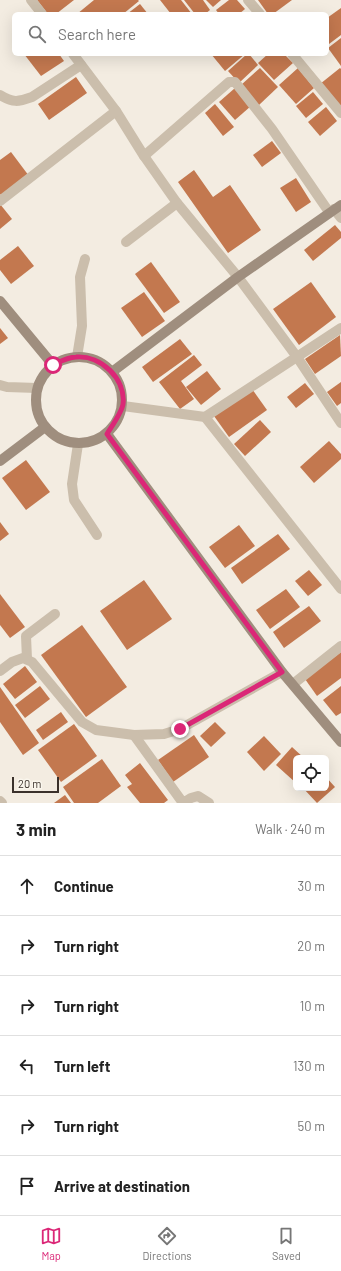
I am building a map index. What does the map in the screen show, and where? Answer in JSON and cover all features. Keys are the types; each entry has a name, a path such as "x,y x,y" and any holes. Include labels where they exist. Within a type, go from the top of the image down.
{"street":[{"path":"32,0 41,12"},
{"path":"248,0 258,12"},
{"path":"74,56 116,111 144,156 177,203 238,277 297,357 341,424"},
{"path":"294,56 341,113"},
{"path":"0,95 16,102 32,97 81,65"},
{"path":"144,156 229,82 235,82 341,218"},
{"path":"0,201 116,111"},
{"path":"126,242 177,203"},
{"path":"112,372 238,277 335,209"},
{"path":"77,357 82,326 80,277 86,259"},
{"path":"0,301 53,365"},
{"path":"123,406 205,416 341,328"},
{"path":"77,357 90,358 102,363 112,372 120,383 123,406 107,434 96,441 78,444 68,443 55,437 45,428 38,415 36,402 37,388 43,375 53,365 65,359 77,357"},
{"path":"0,385 7,387 37,388"},
{"path":"205,416 340,585"},
{"path":"0,461 45,428"},
{"path":"107,434 282,672 341,742"},
{"path":"78,444 72,484 74,500 97,535"},
{"path":"27,660 26,636 55,614"},
{"path":"293,684 341,646"},
{"path":"0,671 12,662 22,658 32,662 37,666 82,722 96,730 134,735 164,734 180,729 282,672"},
{"path":"134,735 182,803 198,796 209,803"}],"building":[{"path":"37,0 74,0 59,12 46,12"},
{"path":"94,0 139,1 125,12 79,12"},
{"path":"160,0 181,0 190,12 169,12"},
{"path":"184,0 203,0 210,10 208,12 193,12"},
{"path":"206,0 221,0 213,7"},
{"path":"229,0 237,0 245,9 241,12 218,12 216,10"},
{"path":"258,0 292,0 276,12 267,12"},
{"path":"140,4 146,12 130,12"},
{"path":"341,8 341,35 329,44 329,17"},
{"path":"341,38 341,66 329,49 329,47"},
{"path":"26,56 60,56 64,61 41,76"},
{"path":"213,56 243,56 225,71"},
{"path":"245,56 251,56 258,65 239,83 228,71"},
{"path":"266,56 286,56 293,63 274,80 258,63"},
{"path":"260,68 278,87 259,105 241,85"},
{"path":"298,68 314,88 296,104 279,85"},
{"path":"340,68 341,69 341,106 320,84"},
{"path":"76,77 87,93 49,120 38,104"},
{"path":"235,88 251,106 235,120 219,102"},
{"path":"313,92 323,104 306,118 296,106"},
{"path":"215,104 234,127 223,136 205,113"},
{"path":"326,107 337,121 320,136 308,122"},
{"path":"272,141 281,153 262,167 253,155"},
{"path":"11,152 29,176 2,196 0,194 0,160"},
{"path":"194,170 213,197 230,185 261,230 228,253 178,182"},
{"path":"296,178 311,202 296,212 280,188"},
{"path":"0,204 12,219 0,229"},
{"path":"335,225 341,232 341,238 313,261 304,250"},
{"path":"18,246 34,266 11,284 0,270 0,260"},
{"path":"151,262 180,302 164,313 135,274"},
{"path":"311,282 336,317 299,345 273,309"},
{"path":"144,292 165,321 142,337 121,308"},
{"path":"0,328 8,338 0,344"},
{"path":"340,335 341,356 315,374 305,359"},
{"path":"180,339 192,354 153,382 142,367"},
{"path":"194,355 202,365 181,381 194,399 180,409 159,382"},
{"path":"207,371 221,389 201,405 186,387"},
{"path":"341,382 341,403 337,406 327,392"},
{"path":"305,383 314,394 296,408 287,397"},
{"path":"252,389 267,410 229,437 214,416"},
{"path":"260,420 271,432 245,456 234,444"},
{"path":"329,441 341,454 341,459 314,483 300,467"},
{"path":"26,460 50,492 26,510 2,478"},
{"path":"0,522 9,534 0,541"},
{"path":"239,525 255,546 225,568 209,547"},
{"path":"278,534 290,549 242,584 231,568"},
{"path":"309,570 322,585 308,596 295,581"},
{"path":"144,580 172,619 127,650 100,611"},
{"path":"286,589 300,607 270,629 256,610"},
{"path":"0,594 25,627 10,638 0,625"},
{"path":"309,606 321,621 284,648 273,632"},
{"path":"82,625 127,687 86,717 41,655"},
{"path":"341,652 341,678 317,696 305,679"},
{"path":"25,666 37,682 15,699 3,684"},
{"path":"40,686 50,699 25,718 15,705"},
{"path":"341,686 341,713 336,716 323,700"},
{"path":"0,687 39,743 23,755 0,722"},
{"path":"61,712 68,722 43,740 36,730"},
{"path":"215,722 226,733 211,747 200,736"},
{"path":"74,724 97,756 61,782 38,750"},
{"path":"194,735 209,757 173,782 158,760"},
{"path":"264,736 281,754 264,771 247,752"},
{"path":"292,747 301,755 293,755 293,780 276,765"},
{"path":"102,759 121,786 98,803 74,803 63,787"},
{"path":"140,763 168,800 164,803 140,803 127,787 132,784 125,775"},
{"path":"329,780 335,787 317,803 306,791 329,791"},
{"path":"65,795 71,803 54,803"}],"route":[{"path":"53,365 65,359 77,357 90,358 102,363 112,372 120,383 123,406 107,434 282,672 180,729"}]}
